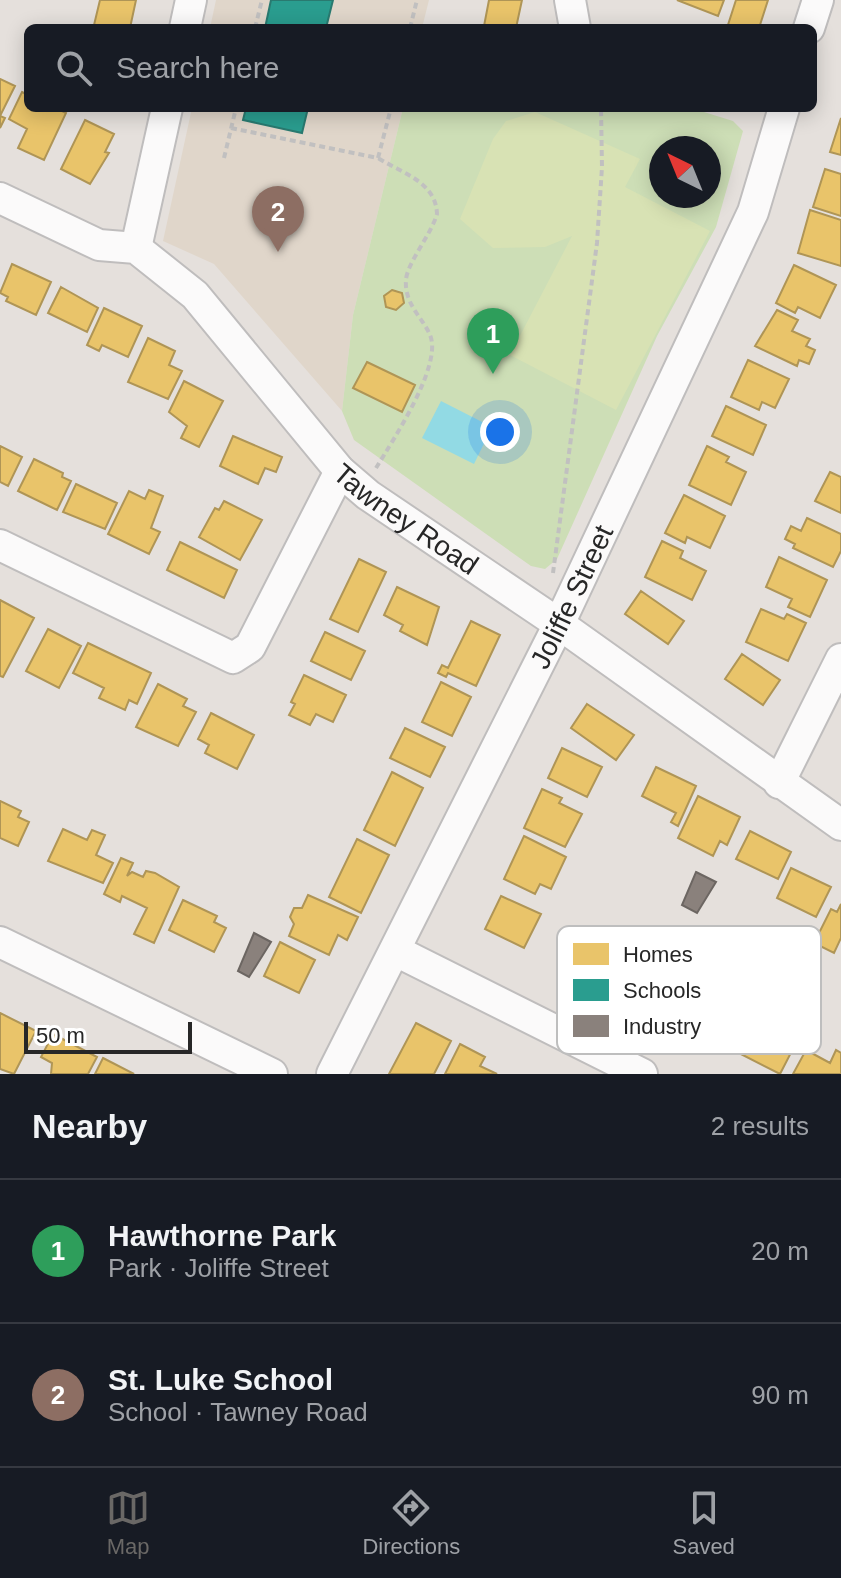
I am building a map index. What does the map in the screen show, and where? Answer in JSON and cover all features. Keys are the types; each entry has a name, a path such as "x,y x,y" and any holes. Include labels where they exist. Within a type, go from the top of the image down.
{"street":[{"path":"186,24 191,0"},
{"path":"570,0 574,24"},
{"path":"810,24 818,0"},
{"path":"0,198 99,245 136,248 166,112"},
{"name":"Joliffe Street","path":"332,1074 559,624 753,212 783,112"},
{"name":"Tawney Road","path":"136,248 195,295 352,481 841,825"},
{"path":"0,545 233,658 250,647 352,481"},
{"path":"779,783 841,659"},
{"path":"0,942 272,1074"},
{"path":"396,951 557,1032"},
{"path":"602,1054 642,1074"}],"path":[{"path":"256,24 262,0"},
{"path":"411,24 417,0"},
{"path":"224,158 235,112"},
{"path":"378,158 390,112"},
{"path":"553,576 597,243 602,167 601,112"},
{"path":"231,128 378,158 429,189 437,202 433,226 405,280 411,306 429,331 434,348 423,382 352,481"}],"shaded area":[{"path":"216,0 429,0 423,24 211,24"},
{"path":"191,112 402,112 353,315 342,411 214,264 163,241"}],"green space":[{"path":"402,112 704,112 733,121 743,131 716,227 657,336 557,559 545,569 531,566 354,440 342,411 353,315"},
{"path":"535,112 640,159 625,187 649,199 649,208 666,208 710,231 616,410 510,355 572,236 545,247 493,248 460,219 493,139 506,121"}],"water":[{"path":"441,401 492,427 474,464 422,438"}],"building: Homes":[{"path":"100,0 136,0 131,24 94,24"},
{"path":"489,0 522,0 517,24 484,24"},
{"path":"677,0 724,0 718,16"},
{"path":"736,0 768,0 760,24 728,24"},
{"path":"0,79 15,86 0,116"},
{"path":"22,92 24,112 66,113 44,160 18,148 27,129 9,119"},
{"path":"841,118 841,155 830,152"},
{"path":"85,120 114,134 105,152 109,153 90,184 61,169"},
{"path":"825,169 841,174 841,216 813,207"},
{"path":"810,210 841,220 841,266 798,253"},
{"path":"12,264 51,282 36,315 6,301 8,297 0,293"},
{"path":"794,265 836,285 820,318 798,307 795,313 776,303"},
{"path":"61,287 98,308 87,332 48,313"},
{"path":"392,290 402,293 404,303 396,310 386,307 384,296"},
{"path":"104,308 142,326 128,357 102,345 99,351 87,345"},
{"path":"777,310 798,320 792,331 810,339 806,346 815,350 809,364 799,360 797,366 755,346"},
{"path":"148,338 175,351 169,365 182,371 168,399 128,382"},
{"path":"748,360 789,379 775,408 762,402 759,410 731,397"},
{"path":"367,362 415,385 402,412 353,388"},
{"path":"184,381 223,401 199,447 181,438 187,426 169,412"},
{"path":"726,406 766,425 753,455 712,436"},
{"path":"233,436 282,457 276,472 265,468 258,484 220,466"},
{"path":"0,446 22,457 8,486 0,482"},
{"path":"707,446 729,457 726,462 746,472 731,505 689,485"},
{"path":"34,459 63,473 62,477 71,481 57,510 18,491"},
{"path":"830,472 841,477 841,513 815,501"},
{"path":"76,484 117,503 105,529 63,512"},
{"path":"149,490 163,496 151,528 160,532 149,554 108,534 129,491 145,499"},
{"path":"684,495 725,516 710,548 687,537 685,543 665,533"},
{"path":"224,501 262,520 240,560 199,537 215,508 219,510"},
{"path":"807,518 841,534 841,551 833,567 793,548 795,544 785,539 791,526 801,531"},
{"path":"662,541 683,551 680,558 706,571 692,600 645,577"},
{"path":"180,542 237,570 224,598 167,570"},
{"path":"779,557 827,580 810,617 788,607 792,599 766,587"},
{"path":"359,559 386,572 358,632 330,619"},
{"path":"397,587 439,607 427,645 400,631 403,625 384,615"},
{"path":"641,591 684,621 668,644 625,614"},
{"path":"0,600 34,618 3,677 0,676"},
{"path":"761,609 784,619 787,614 806,623 788,661 746,642"},
{"path":"471,621 500,635 476,686 448,673 446,677 438,673 442,665 448,668"},
{"path":"48,629 81,646 59,688 26,671"},
{"path":"325,632 365,651 351,680 311,661"},
{"path":"88,643 151,673 137,704 129,700 125,710 99,698 104,688 73,673"},
{"path":"742,654 780,680 763,705 725,679"},
{"path":"304,675 346,695 333,722 316,714 310,725 289,715 295,704 291,702"},
{"path":"441,682 471,697 452,736 422,722"},
{"path":"158,684 187,699 183,706 196,712 178,746 136,727"},
{"path":"587,704 634,735 616,760 571,728"},
{"path":"211,713 254,735 237,769 205,753 209,745 198,739"},
{"path":"405,728 445,747 430,777 390,758"},
{"path":"562,748 602,767 587,797 548,778"},
{"path":"656,767 696,786 678,826 671,822 676,813 642,796"},
{"path":"392,772 423,788 395,846 364,830"},
{"path":"542,789 562,798 559,803 582,814 565,847 524,828"},
{"path":"698,796 740,817 727,845 720,841 713,856 678,838"},
{"path":"0,801 21,811 18,817 29,822 18,846 0,838"},
{"path":"63,829 87,840 92,830 105,835 96,855 113,863 103,883 48,861"},
{"path":"750,831 791,852 778,879 736,859"},
{"path":"524,836 566,857 551,889 540,884 535,894 504,879"},
{"path":"357,839 389,855 361,913 329,897"},
{"path":"121,858 133,863 127,876 132,872 143,877 146,871 179,887 154,943 134,934 147,908 122,896 120,902 104,894"},
{"path":"791,868 831,887 816,917 777,898"},
{"path":"308,895 358,917 347,940 338,935 329,955 289,936 294,924 290,917 294,908 302,908"},
{"path":"501,896 541,914 524,948 485,929"},
{"path":"183,900 217,916 214,922 226,928 214,952 169,930"},
{"path":"841,904 841,938 834,953 821,946 821,929 831,909 837,912"},
{"path":"280,942 315,960 299,993 264,976"},
{"path":"0,1013 36,1031 14,1074 0,1069"},
{"path":"416,1023 451,1041 434,1074 389,1074"},
{"path":"53,1034 97,1057 88,1074 51,1074 52,1063 41,1057"},
{"path":"460,1044 485,1057 480,1066 497,1074 445,1074"},
{"path":"836,1050 841,1053 841,1074 793,1074 804,1054 813,1054 830,1063"},
{"path":"741,1054 790,1054 780,1074"},
{"path":"103,1058 134,1074 95,1074"}],"building: Schools":[{"path":"271,0 333,0 327,24 266,24"},
{"path":"245,112 307,112 302,133 243,120"}],"building: Industry":[{"path":"696,872 716,882 697,913 682,905"},
{"path":"254,933 271,942 249,977 238,971"}],"place":[{"name":"St. Luke School","path":"278,252"},
{"name":"Hawthorne Park","path":"493,374"}]}
